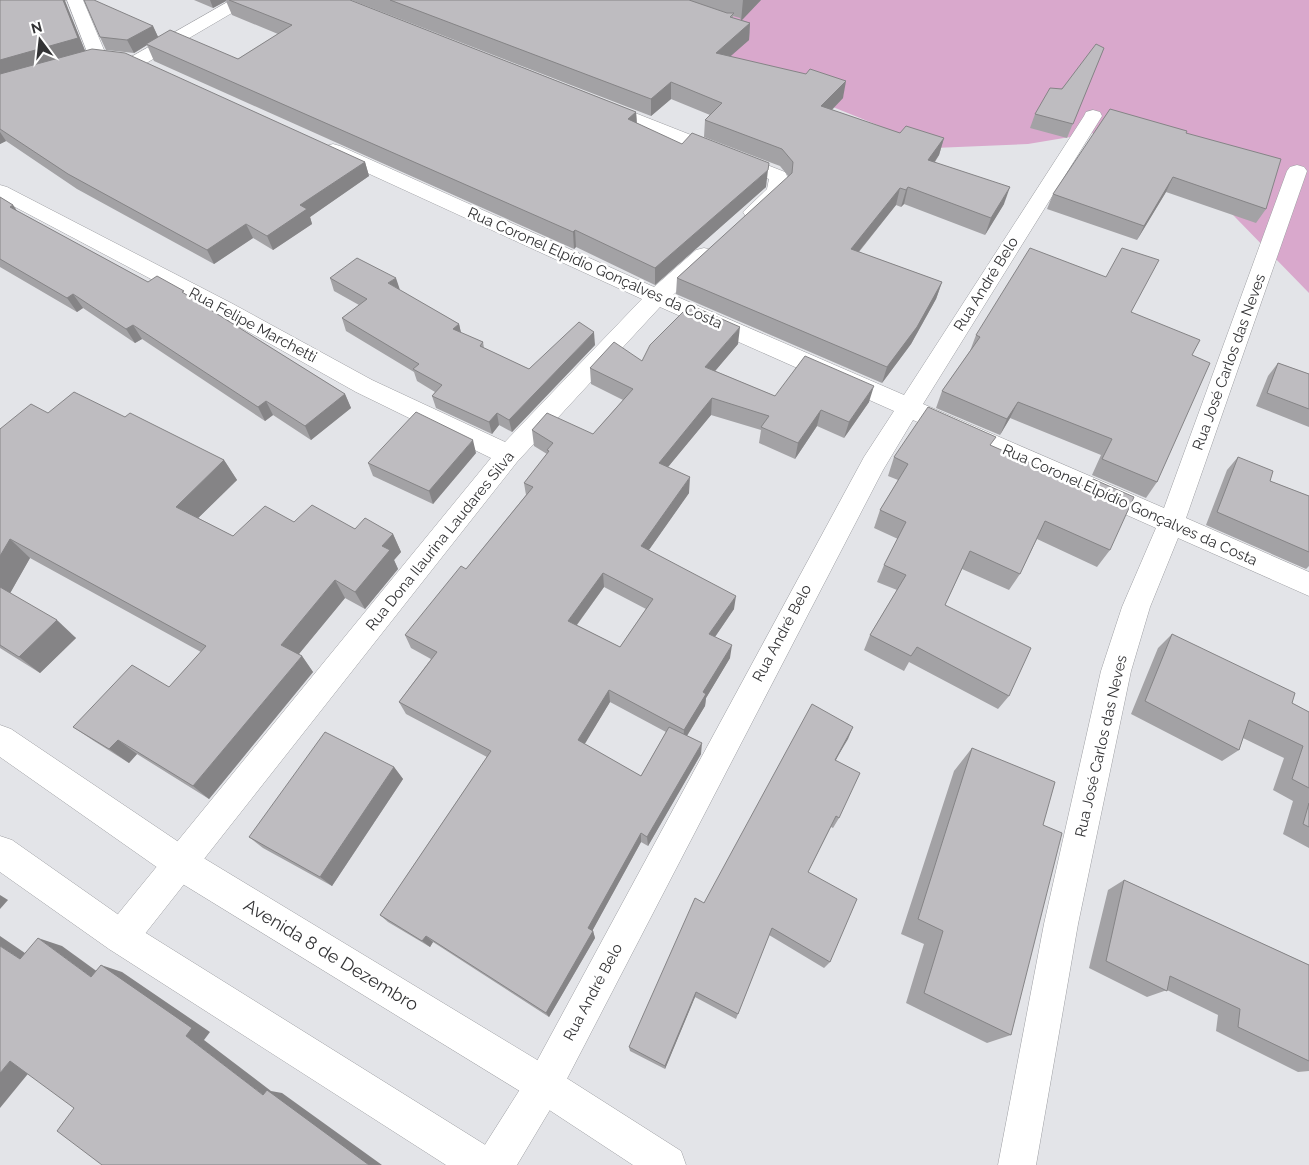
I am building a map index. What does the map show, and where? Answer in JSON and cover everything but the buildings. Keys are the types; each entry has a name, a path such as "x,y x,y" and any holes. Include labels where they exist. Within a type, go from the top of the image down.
{"street":[{"path":"75,0 90,60 137,61 164,73"},
{"path":"137,61 243,0"},
{"name":"Rua Dona Ilaurina Laudares Silva","path":"120,937 508,455 657,297 778,190 780,182 778,176 772,172 588,101"},
{"name":"Rua André Belo","path":"495,1165 544,1085 872,464 1092,116"},
{"name":"Rua Coronel Elpídio Gonçalves da Costa","path":"316,142 657,297 1309,584"},
{"name":"Rua José Carlos das Neves","path":"1016,1165 1061,924 1106,725 1116,671 1136,607 1171,524 1297,171"},
{"name":"Rua Felipe Marchetti","path":"0,191 225,309 364,386 508,455"},
{"name":"Avenida 8 de Dezembro","path":"0,739 180,862 544,1085 667,1165"},
{"path":"0,852 120,937 481,1165"}],"shaded area":[{"path":"657,0 1309,0 1309,293 1198,179 1112,130 1028,144 934,148 705,55"}]}
